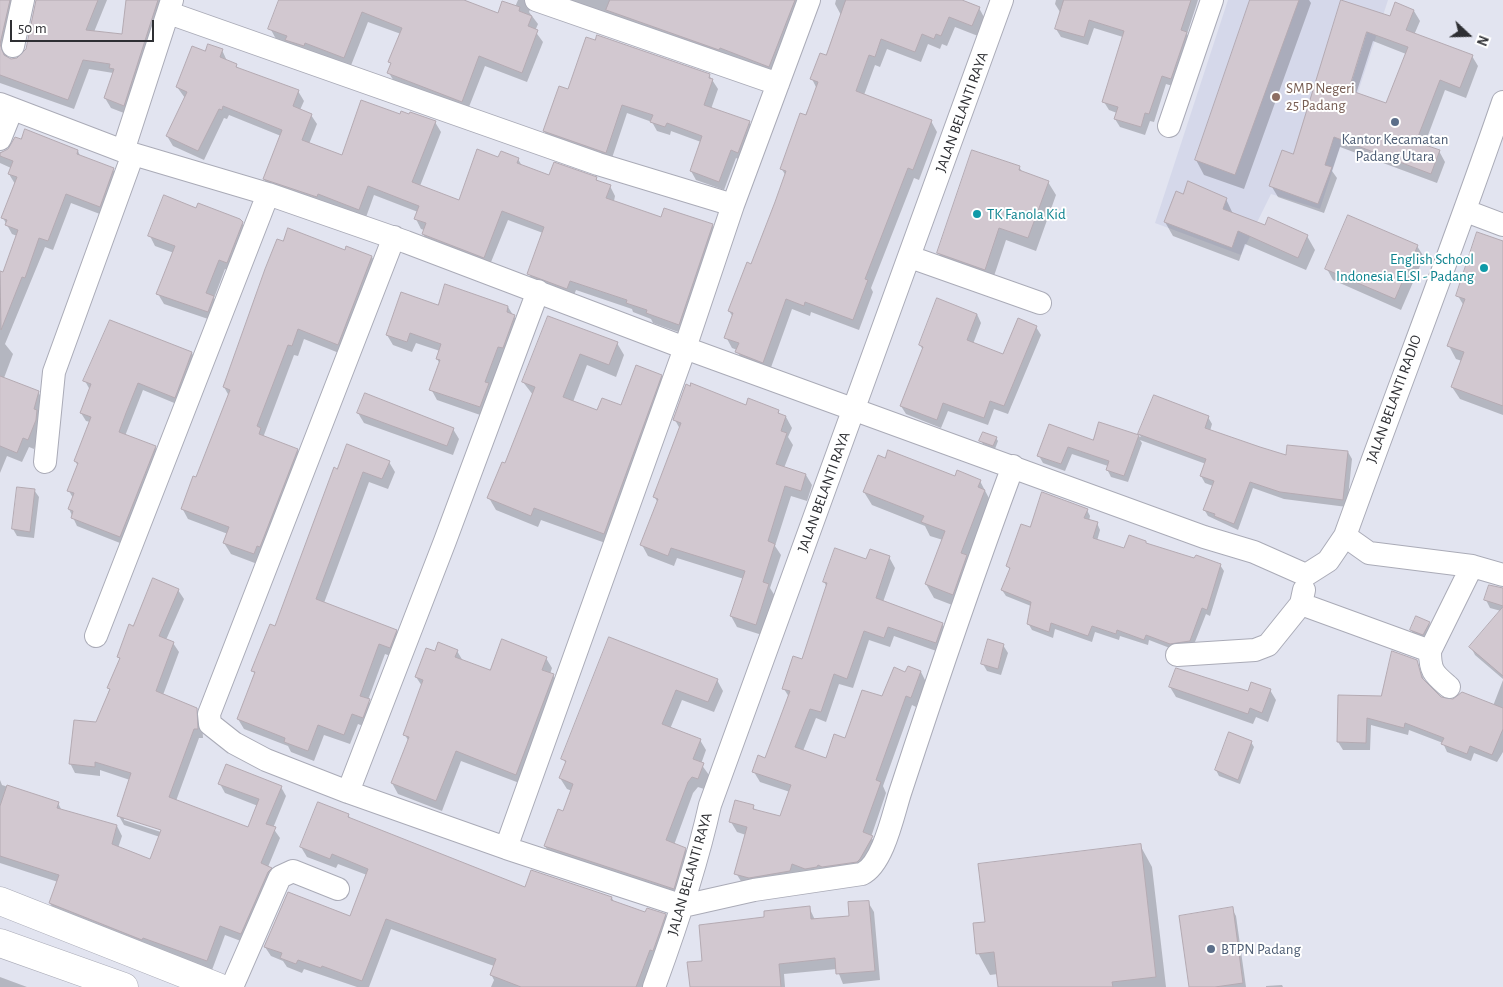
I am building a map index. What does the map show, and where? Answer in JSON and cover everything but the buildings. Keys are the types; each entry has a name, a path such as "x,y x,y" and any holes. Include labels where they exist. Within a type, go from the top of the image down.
{"main road":[{"path":"0,901 218,987"},
{"path":"0,943 124,987"},
{"path":"130,987 141,956"}],"street":[{"path":"12,46 23,0"},
{"path":"536,0 778,84"},
{"path":"506,848 685,348 733,205 809,0"},
{"name":"JALAN BELANTI RAYA","path":"654,987 683,906 698,857 710,805 1002,0"},
{"path":"1169,126 1212,0"},
{"path":"45,462 54,372 128,153 170,6 598,164 733,205"},
{"path":"1503,102 1466,211 1503,225"},
{"path":"0,139 6,106 128,153 268,194 394,238 854,410 1013,466 1204,537 1254,552 1306,575 1301,604 1268,645 1255,650 1177,655"},
{"path":"96,636 268,194"},
{"name":"JALAN BELANTI RADIO","path":"1306,575 1328,561 1345,536 1421,324 1466,211"},
{"path":"394,238 209,714 210,724 234,743 266,760 348,792 506,848 683,906 754,890 862,874 870,870 876,861 890,824 960,610 1013,466"},
{"path":"910,257 1040,303"},
{"path":"348,792 445,541 538,291"},
{"path":"1345,536 1369,553 1472,566 1503,575"},
{"path":"1449,686 1433,673 1430,668 1430,651 1472,566"},
{"path":"1301,604 1430,651"},
{"path":"232,987 280,877 286,872 293,871 338,889"}],"shaded area":[{"name":"SMP Negeri 25 Padang","path":"1228,0 1388,0 1320,209 1271,194 1241,255 1155,223"}],"place":[{"name":"SMP Negeri 25 Padang","path":"1276,97"},
{"name":"Kantor Kecamatan Padang Utara","path":"1395,122"},
{"name":"TK Fanola Kid","path":"977,214"},
{"name":"English School Indonesia ELSI - Padang","path":"1484,268"},
{"name":"BTPN Padang","path":"1211,949"}]}
